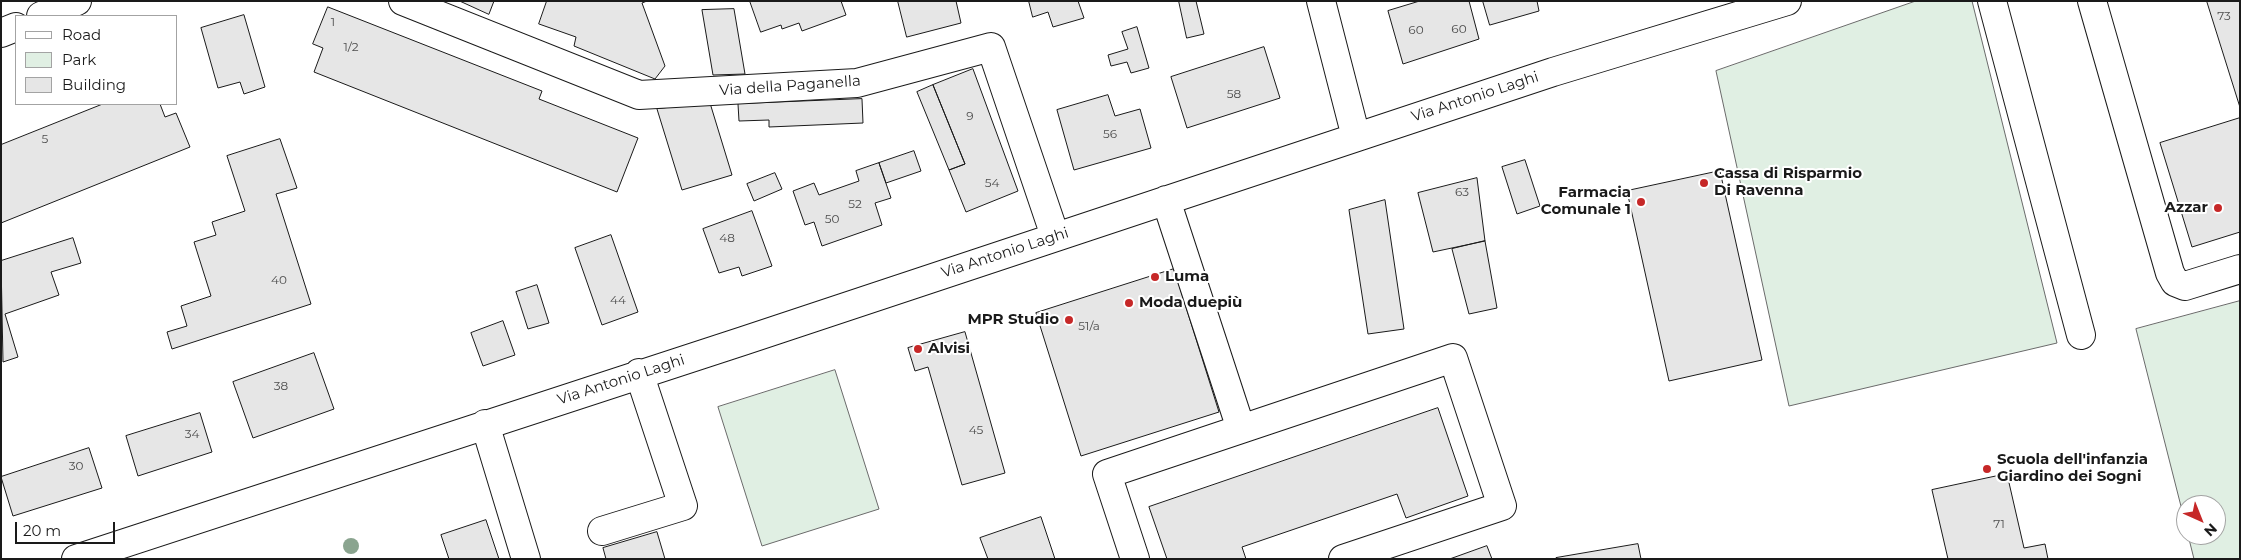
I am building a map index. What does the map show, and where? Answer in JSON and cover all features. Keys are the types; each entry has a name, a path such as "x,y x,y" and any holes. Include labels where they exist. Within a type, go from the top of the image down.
{"street":[{"path":"43,15 77,1"},
{"name":"Via della Paganella","path":"403,1 638,95 857,83 991,47 1055,236"},
{"path":"1321,1 1356,137"},
{"name":"Via Antonio Laghi","path":"76,559 1578,64 1760,5 1787,1"},
{"path":"1992,1 2081,335"},
{"path":"2092,1 2170,273 2175,282 2185,286 2240,269"},
{"path":"1,33 15,27"},
{"path":"1166,200 1241,429"},
{"path":"1135,559 1107,474 1453,358 1502,506 1342,559"},
{"path":"602,531 683,506 639,373"},
{"path":"485,424 526,559"}],"green space":[{"path":"1916,1 1972,1 2057,343 1789,406 1716,71"},
{"path":"2240,301 2240,559 2194,559 2190,545 2226,545 2226,495 2178,495 2136,329"},
{"path":"835,370 879,509 762,546 718,407"}],"building":[{"path":"460,1 494,1 489,14"},
{"path":"547,1 647,1 642,3 665,66 655,79 574,46 576,37 539,24"},
{"path":"750,1 841,1 846,15 802,31 799,23 782,29 781,25 761,32"},
{"path":"898,1 956,1 961,23 907,37"},
{"path":"1029,1 1078,1 1084,18 1053,27 1048,12 1033,17"},
{"path":"1179,1 1196,1 1204,34 1187,38"},
{"path":"1420,1 1469,1 1479,39 1403,64 1388,11"},
{"path":"1483,1 1537,1 1539,11 1490,25"},
{"path":"2207,1 2240,1 2240,107"},
{"path":"328,7 542,91 539,99 638,138 617,192 314,72 323,48 313,44"},
{"path":"734,9 745,74 713,75 702,10"},
{"path":"244,15 265,87 244,94 240,82 218,88 201,28"},
{"path":"1137,27 1149,68 1131,73 1127,62 1111,66 1108,55 1128,49 1122,32"},
{"path":"1264,47 1280,98 1187,128 1171,77"},
{"path":"973,69 1018,191 966,212 949,170 965,164 933,85"},
{"path":"933,85 965,164 949,170 917,92"},
{"path":"1108,95 1115,116 1140,109 1151,148 1074,170 1057,110"},
{"path":"862,99 863,123 769,127 769,120 739,121 738,104"},
{"path":"710,103 732,175 682,190 657,109"},
{"path":"101,105 160,105 165,117 176,113 190,147 1,223 1,145"},
{"path":"2240,118 2240,232 2192,247 2160,143"},
{"path":"280,139 297,188 276,194 311,304 172,349 167,332 187,326 181,306 211,296 194,242 216,235 212,222 245,211 227,156"},
{"path":"914,151 921,171 886,183 879,163"},
{"path":"1525,160 1540,206 1517,214 1502,167"},
{"path":"879,163 891,198 875,203 882,225 822,246 814,222 805,225 793,191 814,183 819,195 859,181 856,171"},
{"path":"1720,171 1762,360 1669,381 1627,191"},
{"path":"775,173 782,189 754,201 747,184"},
{"path":"1477,178 1485,241 1433,252 1418,193"},
{"path":"1385,200 1404,329 1368,334 1349,210"},
{"path":"752,211 772,266 742,276 739,267 719,273 703,229"},
{"path":"611,235 638,312 602,325 575,248"},
{"path":"73,238 81,263 51,272 59,295 5,314 18,357 3,362 1,261"},
{"path":"1485,241 1497,308 1469,314 1452,249"},
{"path":"1174,269 1219,412 1081,456 1036,313"},
{"path":"537,285 549,323 528,329 516,292"},
{"path":"503,321 515,355 483,366 471,333"},
{"path":"965,332 1005,473 962,485 928,367 915,371 908,348"},
{"path":"314,353 334,409 253,438 233,382"},
{"path":"1438,408 1468,496 1406,518 1397,494 1242,547 1246,559 1167,559 1149,507"},
{"path":"200,413 212,452 138,476 126,436"},
{"path":"89,448 102,488 13,516 1,477"},
{"path":"2007,474 2024,548 2045,544 2048,559 1948,559 1932,490"},
{"path":"1041,517 1055,559 988,559 980,538"},
{"path":"486,520 499,559 449,559 441,535"},
{"path":"657,532 665,559 606,559 603,548"},
{"path":"1638,544 1641,559 1556,559 1556,558"},
{"path":"1487,546 1492,559 1450,559"}],"place":[{"name":"Cassa di Risparmio Di Ravenna","path":"1704,183"},
{"name":"Farmacia Comunale 1","path":"1641,202"},
{"name":"Azzar","path":"2218,208"},
{"name":"Luma","path":"1155,277"},
{"name":"Moda duepiù","path":"1129,303"},
{"name":"MPR Studio","path":"1069,320"},
{"name":"Alvisi","path":"918,349"},
{"name":"Scuola dell'infanzia Giardino dei Sogni","path":"1987,469"}]}
